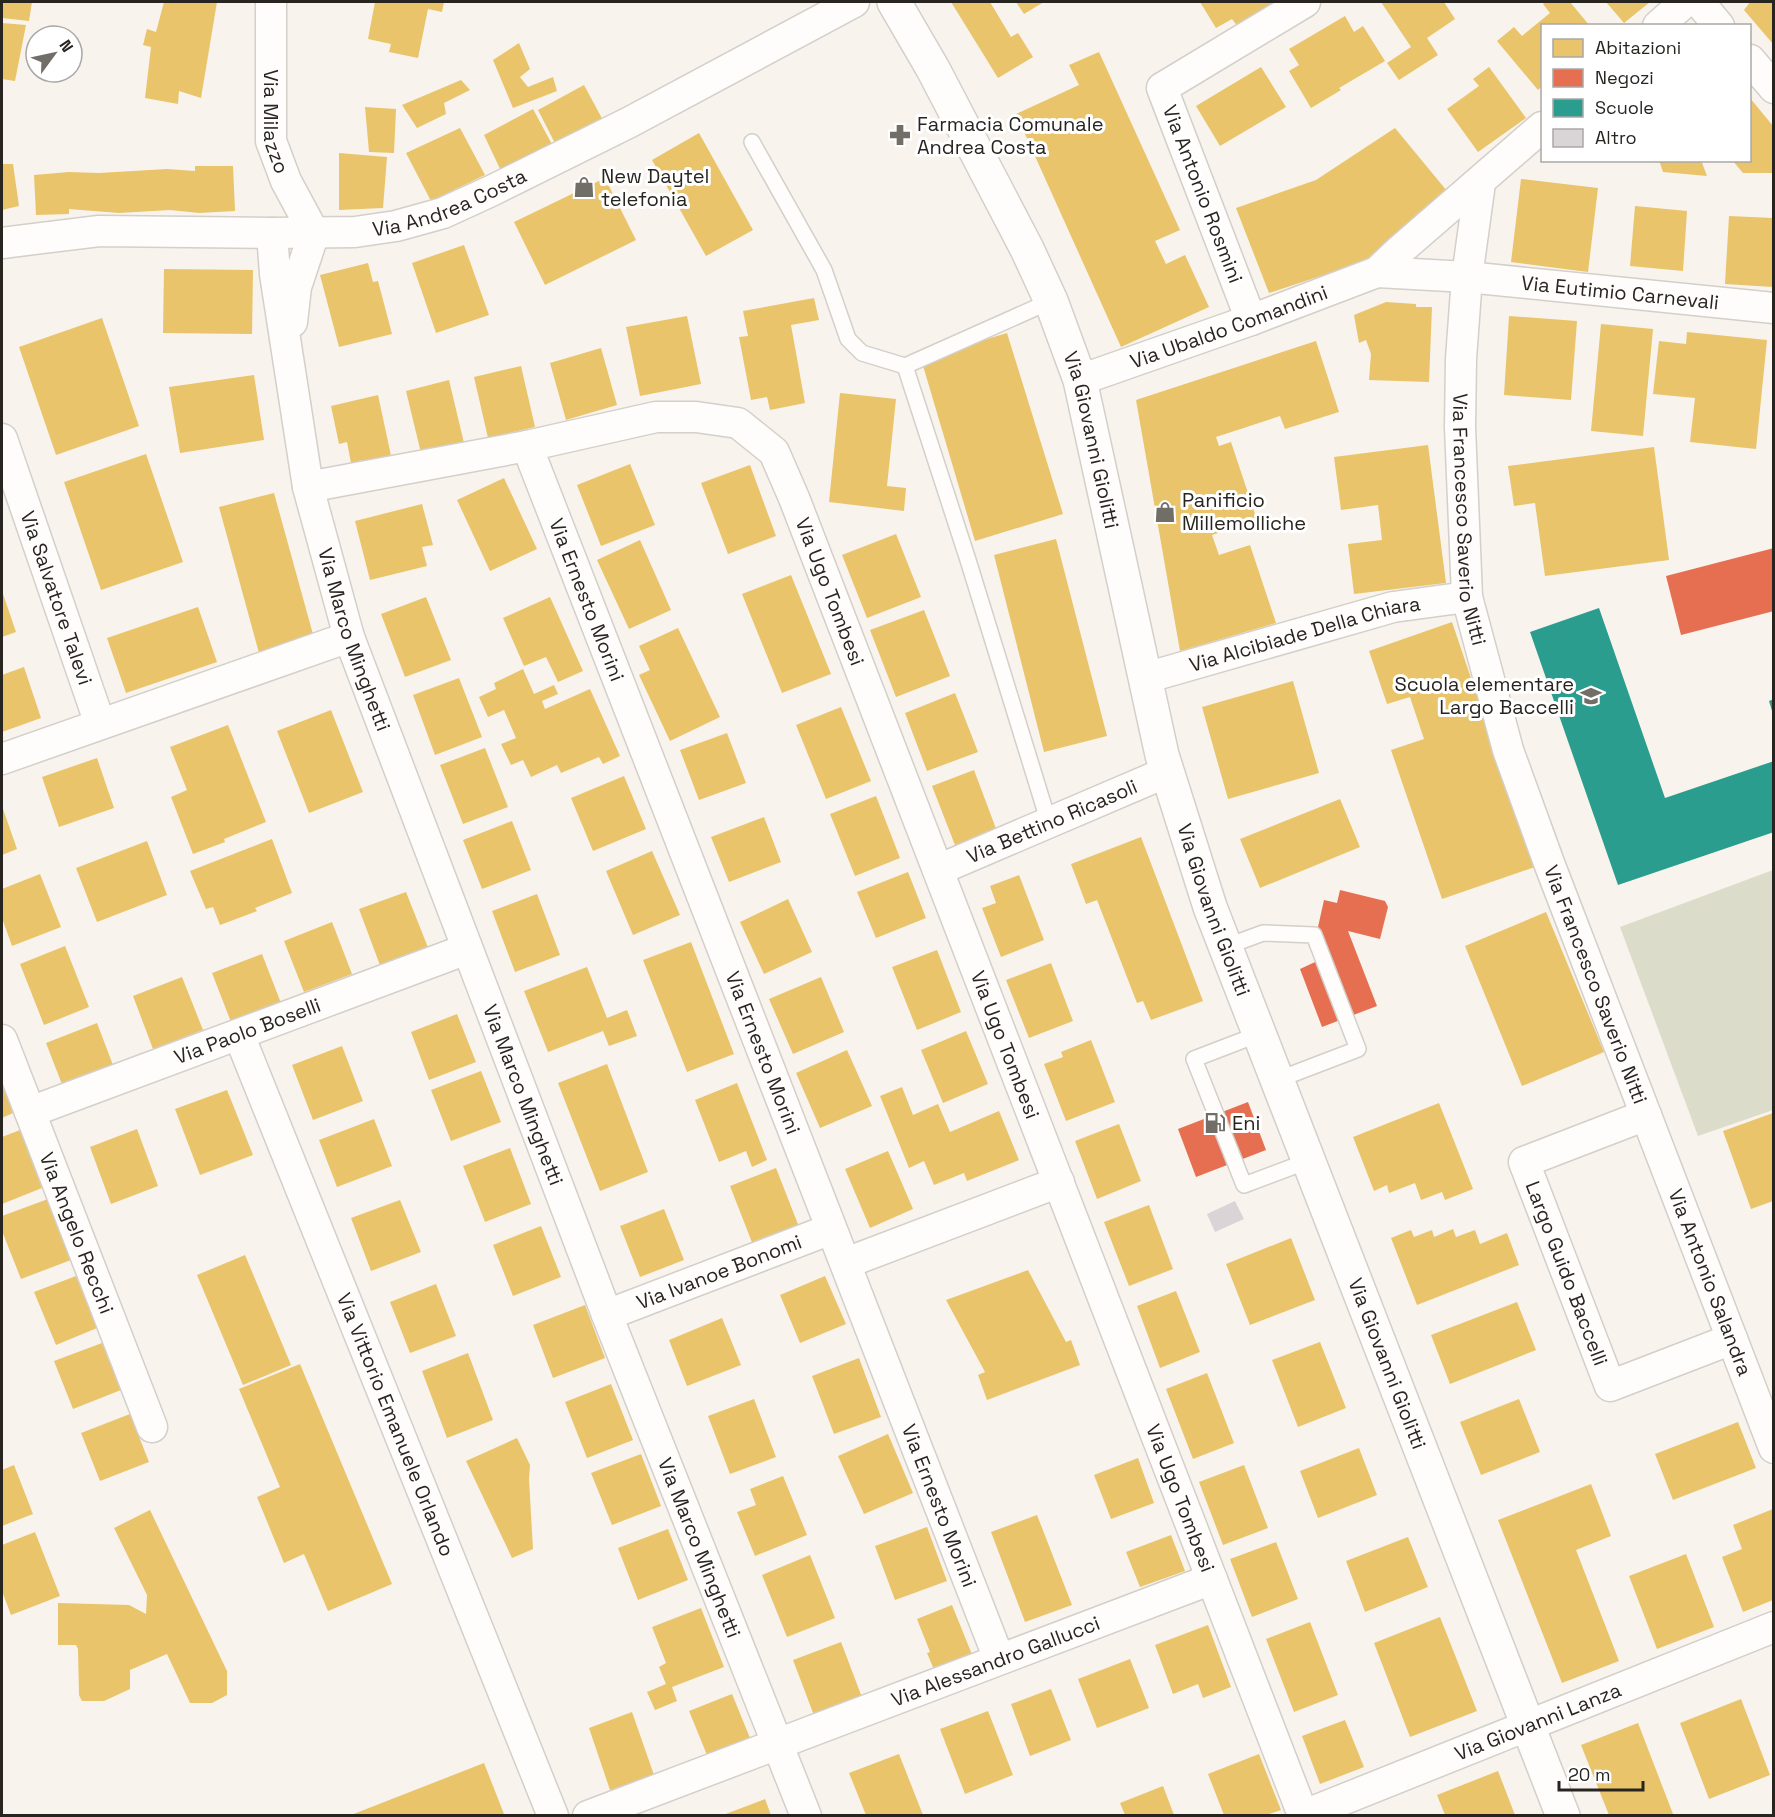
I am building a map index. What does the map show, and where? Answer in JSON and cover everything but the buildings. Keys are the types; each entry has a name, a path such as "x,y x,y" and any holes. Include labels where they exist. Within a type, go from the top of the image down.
{"street":[{"name":"Via Milazzo","path":"271,2 271,141 286,181 314,233"},
{"name":"Via Andrea Costa","path":"2,243 99,231 355,232 396,226 443,213 641,117 854,2"},
{"name":"Via Giovanni Giolitti","path":"894,2 996,186 1051,301 1080,380 1167,772 1210,907 1563,1815"},
{"name":"Via Antonio Rosmini","path":"1251,320 1162,88 1305,2"},
{"path":"1660,24 1685,2"},
{"path":"1699,2 1717,24"},
{"path":"1751,62 1773,88"},
{"name":"Via Ubaldo Comandini","path":"1080,380 1251,320 1377,272 1541,129"},
{"name":"Via Francesco Saverio Nitti","path":"1480,183 1467,278 1461,359 1460,427 1467,597 1508,750 1646,1115"},
{"name":"Via Marco Minghetti","path":"272,233 275,274 308,487 349,637 608,1315 806,1815"},
{"name":"Via Marco Minghetti","path":"288,358 296,287 314,233"},
{"name":"Via Ubaldo Comandini","path":"1377,272 1467,278"},
{"name":"Via Eutimio Carnevali","path":"1467,278 1773,308"},
{"name":"Via Ugo Tombesi","path":"308,487 527,447 656,417 696,417 738,423 774,452 1303,1815"},
{"name":"Via Salvatore Talevi","path":"2,439 100,724"},
{"name":"Via Ernesto Morini","path":"527,447 999,1659"},
{"name":"Via Alcibiade Della Chiara","path":"1145,678 1393,607 1467,597"},
{"path":"2,759 349,637"},
{"name":"Via Bettino Ricasoli","path":"938,870 1167,772"},
{"name":"Via Paolo Boselli","path":"30,1112 467,949"},
{"name":"Via Vittorio Emanuele Orlando","path":"239,1035 553,1815"},
{"name":"Via Angelo Recchi","path":"2,1040 152,1427"},
{"name":"Via Antonio Salandra","path":"1646,1115 1773,1448"},
{"name":"Largo Guido Baccelli","path":"1646,1115 1524,1162 1610,1386 1732,1339"},
{"path":"846,1263 1059,1182"},
{"name":"Via Ivanoe Bonomi","path":"608,1315 831,1229"},
{"name":"Via Alessandro Gallucci","path":"588,1815 1212,1579"},
{"name":"Via Giovanni Lanza","path":"1303,1815 1773,1627"}],"lane":[{"path":"752,142 824,270 848,339 862,353 905,366 1051,301"},
{"path":"905,366 1049,823"},
{"path":"1225,947 1263,933 1314,935 1358,1049 1277,1080"},
{"path":"1259,1034 1194,1059 1244,1185 1308,1161"}],"green space":[{"path":"1773,870 1773,1110 1698,1136 1620,927"}],"place":[{"name":"Farmacia Comunale Andrea Costa","path":"900,135"},
{"name":"New Daytel telefonia","path":"584,187"},
{"name":"Panificio Millemolliche","path":"1165,512"},
{"name":"Scuola elementare Largo Baccelli","path":"1591,696"},
{"name":"Eni","path":"1215,1123"}]}
